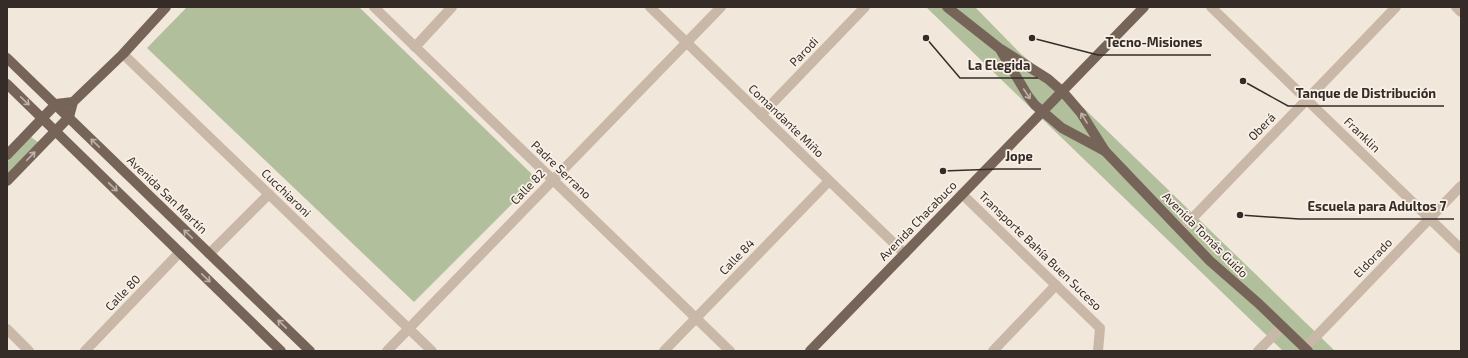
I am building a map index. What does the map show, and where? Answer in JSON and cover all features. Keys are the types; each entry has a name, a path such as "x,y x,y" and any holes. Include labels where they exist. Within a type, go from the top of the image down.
{"main road":[{"path":"7,181 69,117 73,102 123,54 166,7"},
{"name":"Avenida Tomás Guido","path":"947,7 999,48 1048,79 1063,92 1081,113 1105,151 1210,261 1258,303 1306,350"},
{"name":"Avenida Chacabuco","path":"810,351 1144,7"},
{"name":"Avenida Tomás Guido","path":"999,48 1028,96 1042,112 1062,128 1105,151"},
{"name":"Avenida San Martín","path":"7,58 310,351"},
{"path":"7,84 281,351"},
{"path":"7,155 56,104 73,102"}],"street":[{"name":"Padre Serrano","path":"374,7 730,351"},
{"path":"415,47 452,7"},
{"name":"Comandante Miño","path":"650,7 905,254"},
{"name":"Calle 82","path":"387,351 721,7"},
{"name":"Parodi","path":"761,115 865,7"},
{"name":"Franklin","path":"1211,7 1461,249"},
{"name":"Oberá","path":"1180,230 1396,7"},
{"path":"1456,7 1461,12"},
{"name":"Cucchiaroni","path":"123,54 432,351"},
{"name":"Calle 84","path":"664,351 829,181"},
{"name":"Eldorado","path":"1306,350 1461,186"},
{"path":"209,254 269,194"},
{"name":"Transporte Bahía Buen Suceso","path":"962,194 1100,328 1098,351"},
{"name":"Calle 80","path":"85,351 180,252"},
{"path":"993,351 1056,285"},
{"path":"1258,351 1282,327"},
{"path":"7,329 30,351"}],"green space":[{"path":"187,7 359,7 537,179 414,302 147,48"},
{"path":"926,7 975,7 1021,54 1065,90 1335,351 1283,351"},
{"path":"31,137 39,143 7,177 7,162"}],"place":[{"name":"La Elegida","path":"926,38"},
{"name":"Tecno-Misiones","path":"1032,38"},
{"name":"Tanque de Distribución","path":"1243,81"},
{"name":"Jope","path":"943,171"},
{"name":"Escuela para Adultos 7","path":"1240,215"}]}
